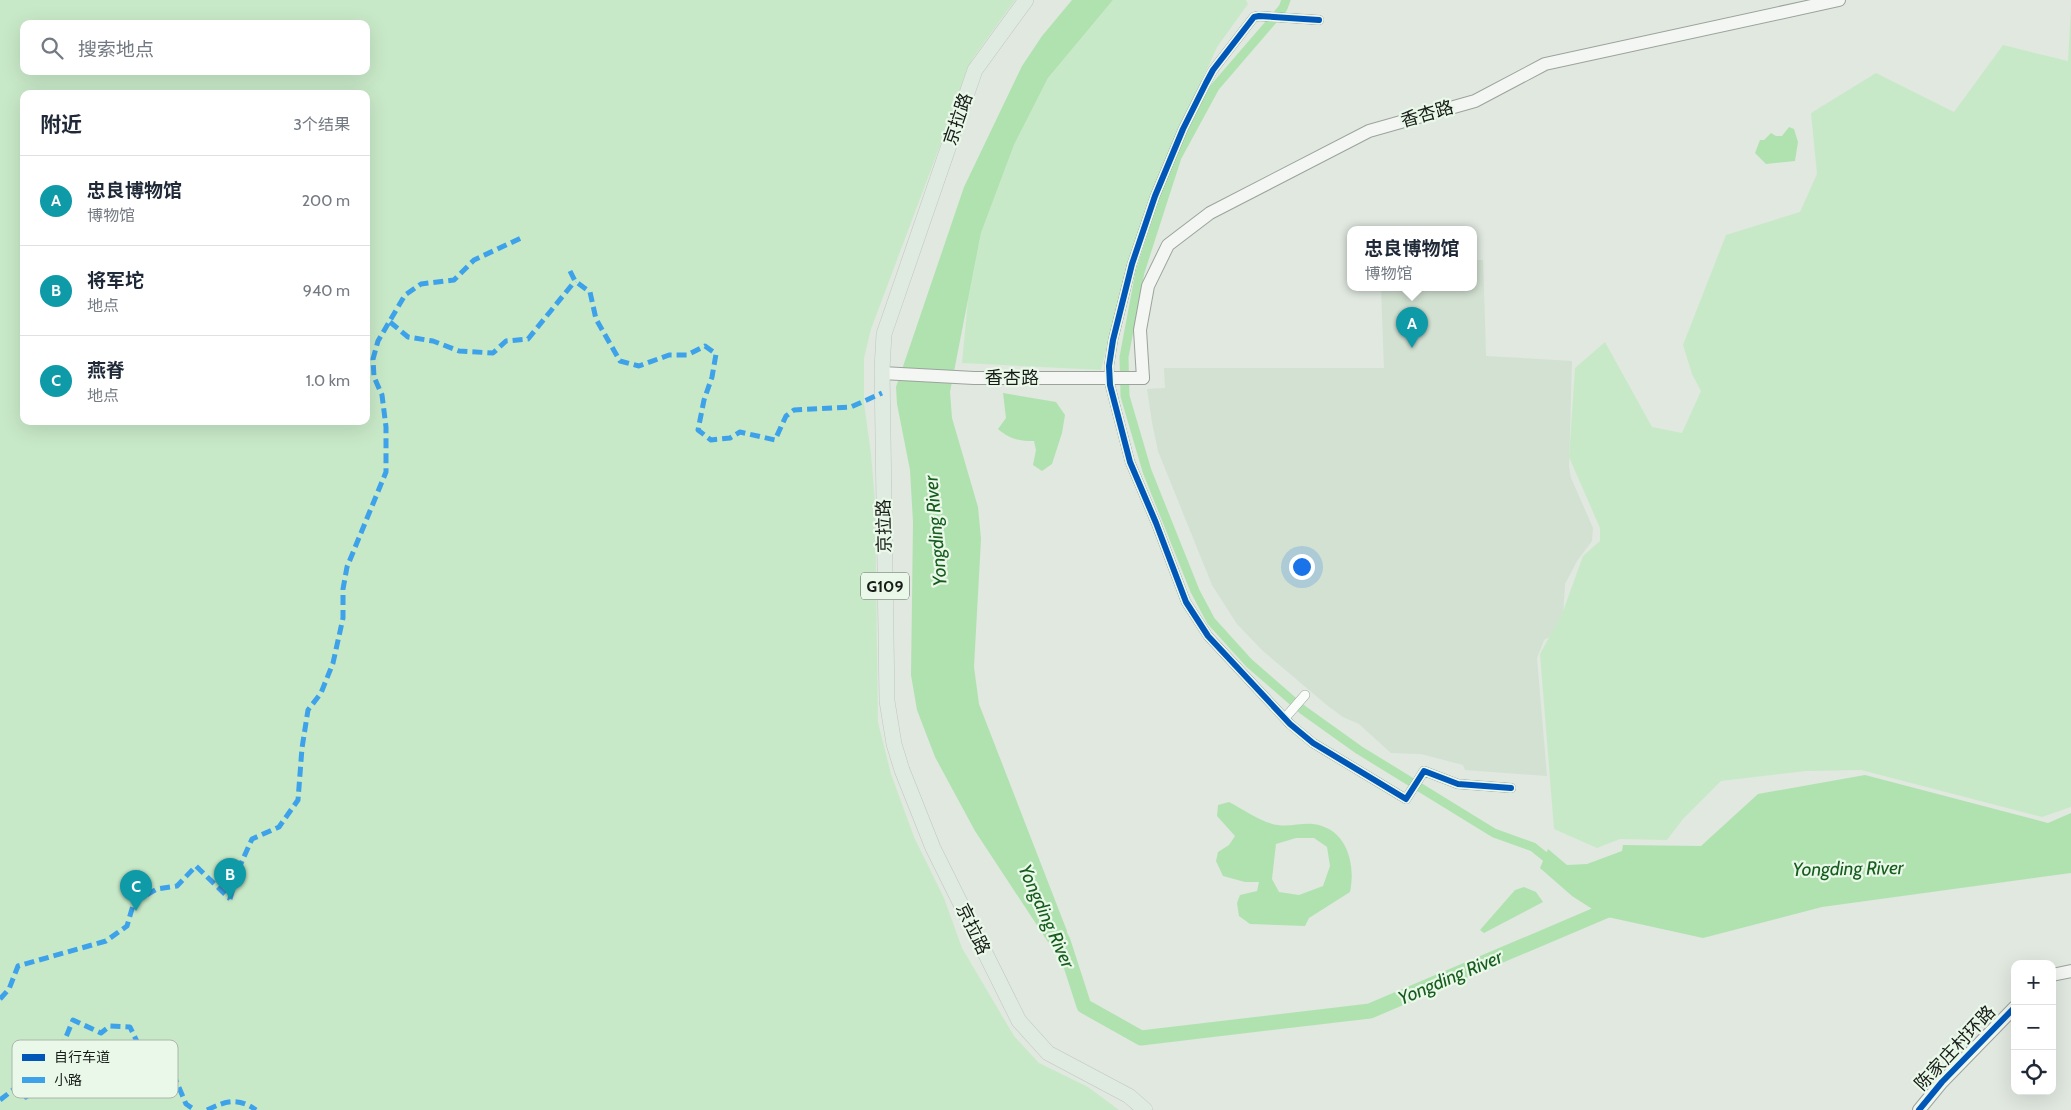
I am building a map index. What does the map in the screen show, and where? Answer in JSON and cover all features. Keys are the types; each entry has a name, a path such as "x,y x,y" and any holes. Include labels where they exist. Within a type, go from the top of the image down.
{"highway":[{"name":"京拉路","path":"1026,0 975,70 894,300 884,334 889,373 887,701 894,744 902,770 933,848 1018,1020 1048,1053 1129,1096 1144,1110"}],"street":[{"name":"香杏路","path":"889,373 974,378 1143,378 1140,330 1148,286 1168,245 1210,213 1369,130 1475,101 1545,64 1839,0"},
{"path":"1318,20 1259,16 1249,21 1213,70 1183,129 1155,196 1132,264 1113,340 1110,378 1130,462 1186,602 1208,636 1285,718 1313,743 1406,799 1424,771 1458,784 1511,788"},
{"path":"1285,718 1305,695"},
{"path":"2056,974 2068,970 2071,971"},
{"name":"陈家庄村环路","path":"1919,1110 1942,1082 2011,1011"}],"shaded area":[{"path":"0,0 1015,0 973,58 871,329 864,358 864,403 875,501 878,722 891,774 914,837 944,898 962,948 1014,1036 1039,1063 1088,1087 1119,1110 0,1110"},
{"path":"1113,0 1246,0 1248,4 1217,47 1150,195 1125,275 1101,370 962,363 968,300 981,233 1014,145 1048,78"},
{"path":"2071,9 2071,807 2042,817 1861,770 1806,771 1721,781 1683,819 1667,840 1620,839 1597,848 1554,829 1540,654 1562,614 1583,556 1600,541 1600,528 1569,457 1575,368 1605,342 1652,427 1682,433 1701,391 1692,374 1683,345 1726,235 1800,212 1817,174 1811,113 1876,73 1954,112 2003,45 2068,61"},
{"path":"1477,260 1483,260 1486,356 1572,361 1569,467 1571,478 1593,528 1592,541 1577,561 1565,584 1562,631 1544,640 1537,658 1547,776 1465,770 1463,765 1421,754 1391,753 1359,724 1343,717 1328,706 1263,651 1237,624 1212,585 1158,451 1147,389 1165,388 1164,368 1384,368 1381,291 1477,291"}],"water":[{"path":"1072,0 1113,0 1048,78 1014,145 981,233 950,392 952,418 978,507 981,539 974,667 979,704 1067,931 1063,941 1053,945 1048,942 975,831 935,757 917,710 911,675 913,522 910,470 897,404 896,387 964,187 1022,66 1042,36"},
{"path":"1789,127 1794,129 1798,142 1795,161 1766,164 1755,153 1760,140 1764,140 1771,133 1776,136 1782,136"},
{"path":"1003,393 1056,402 1065,415 1062,433 1052,464 1042,471 1033,465 1036,450 1034,441 1014,439 998,429 1006,418"},
{"path":"1865,775 2048,823 2071,813 2071,873 1822,907 1703,938 1603,916 1572,896 1540,868 1548,849 1567,865 1587,864 1622,851 1623,845 1701,846 1758,794"},
{"path":"1229,802 1272,824 1286,826 1313,824 1334,832 1341,840 1350,859 1352,881 1350,892 1309,918 1305,926 1250,924 1239,916 1237,903 1240,895 1257,891 1259,882 1245,882 1223,876 1216,861 1218,852 1229,845 1235,836 1217,816 1218,805","holes":["1296,838 1314,838 1327,847 1330,866 1323,886 1299,895 1279,892 1272,879 1276,844"]},
{"path":"1524,887 1536,892 1543,902 1484,933 1480,930 1515,890"}],"waterway":[{"path":"1286,0 1283,8 1215,87 1177,157 1140,272 1124,357 1125,396 1147,471 1195,591 1211,621 1249,663 1303,710 1359,750 1494,833 1533,847 1553,863"},
{"name":"Yongding River","path":"1054,923 1063,941 1084,1006 1141,1038 1370,1011 1617,906"}],"marked path":[{"path":"230,899 238,870 252,839 279,827 298,800 302,748 308,710 321,693 333,663 343,618 343,589 347,567 386,472 386,427 382,395 374,377 373,359 378,341 405,295 421,284 454,280 474,260 521,238"},
{"path":"570,271 575,281 590,292 596,319 620,361 639,366 669,355 687,355 705,346 716,354 698,430 711,440 730,438 740,432 775,440 786,416 794,410 851,407 882,393"},
{"path":"390,322 408,337 433,341 459,351 493,353 506,341 528,339 575,281"},
{"path":"0,999 9,989 18,966 106,941 127,926 134,902 157,889 177,886 196,866 230,899"},
{"path":"65,1040 73,1020 101,1033 110,1026 130,1027 136,1040"},
{"path":"178,1085 186,1104 195,1110"},
{"path":"0,1100 12,1091"},
{"path":"207,1110 220,1104 232,1102 243,1103 256,1110"}],"cycle path":[{"path":"1319,20 1254,17 1213,70 1183,129 1155,196 1132,264 1113,340 1109,366 1110,385 1130,462 1186,602 1208,636 1290,724 1313,743 1406,799 1424,771 1458,784 1511,788"},
{"path":"1919,1110 1942,1082 2011,1011"}],"place":[{"name":"忠良博物馆","path":"1412,348"},
{"name":"将军坨","path":"230,899"},
{"name":"燕脊","path":"136,911"}]}
